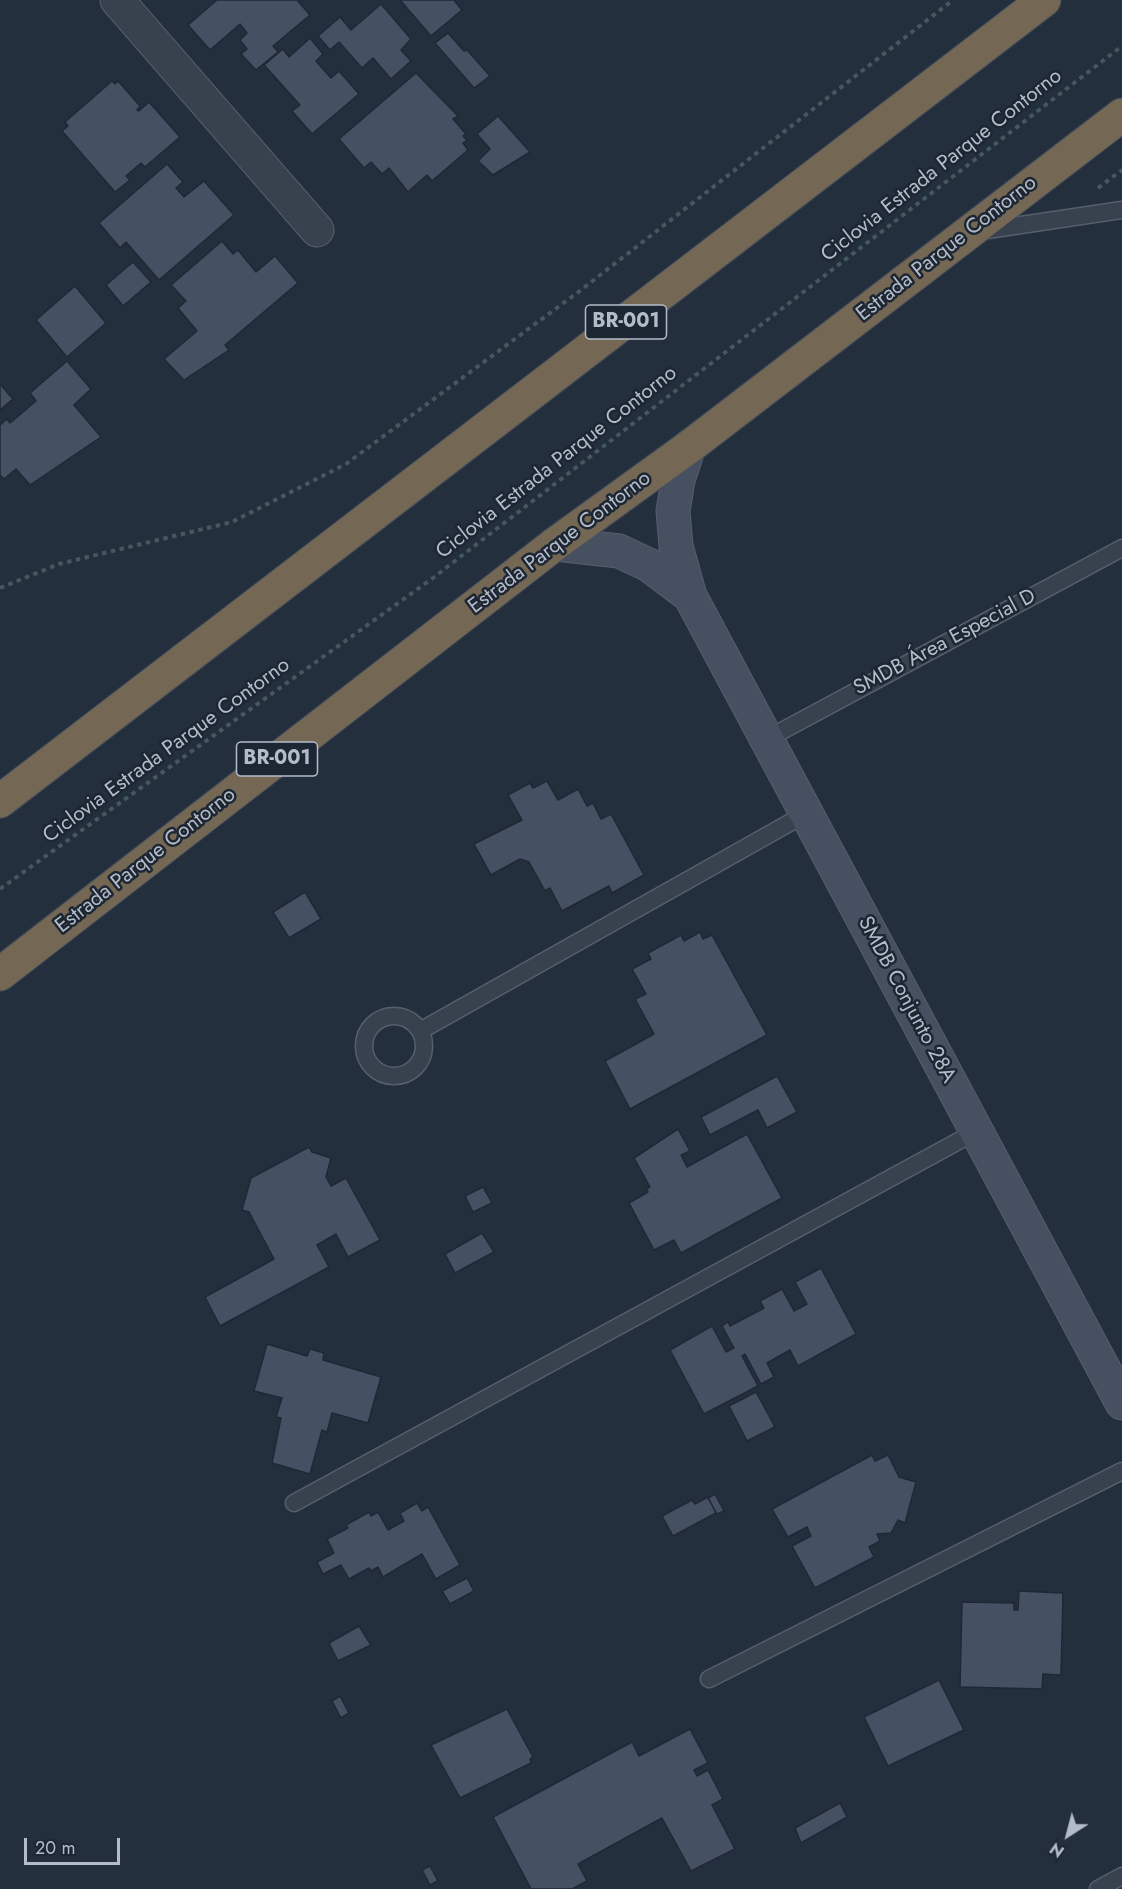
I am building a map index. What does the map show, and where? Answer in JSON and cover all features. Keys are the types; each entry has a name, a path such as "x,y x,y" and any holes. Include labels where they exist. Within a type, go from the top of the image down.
{"highway":[{"name":"BR-001","path":"0,801 1044,0"},
{"name":"Estrada Parque Contorno","path":"3,970 555,544 689,447 1122,115"}],"street":[{"path":"117,0 317,230"},
{"path":"689,447 678,480 673,511 676,546 690,596"},
{"path":"555,544 619,551 649,565 690,596"},
{"name":"SMDB Conjunto 28A","path":"690,596 1122,1403"}],"lane":[{"path":"968,233 1122,210"},
{"name":"SMDB Área Especial D","path":"767,739 1122,548"},
{"path":"420,1031 807,813"},
{"path":"294,1503 977,1131"},
{"path":"709,1679 1122,1471"},
{"path":"1098,1889 1122,1876"}],"path":[{"path":"0,588 59,564 232,522 346,464 581,290 953,0"},
{"name":"Ciclovia Estrada Parque Contorno","path":"0,889 433,578 1122,46"}],"building":[{"path":"217,0 297,0 310,15 273,46 278,52 256,70 241,54 247,49 240,40 247,33 240,24 210,50 188,25"},
{"path":"400,0 454,0 462,10 431,36"},
{"path":"381,4 411,39 401,50 411,61 391,79 373,58 362,68 339,42 330,50 318,36 340,17 351,30"},
{"path":"448,33 490,76 474,88 435,43"},
{"path":"310,38 323,54 316,61 331,78 339,71 359,94 312,134 292,111 300,105 264,65 283,49 289,57"},
{"path":"416,73 458,116 453,119 466,134 463,136 467,140 463,143 468,150 432,181 427,175 408,192 389,168 382,174 371,162 364,168 339,139"},
{"path":"112,81 115,84 118,81 140,106 137,110 139,111 149,102 180,137 145,167 141,163 126,176 130,180 115,192 62,131 68,126 65,122"},
{"path":"498,116 530,152 493,175 478,161 490,149 477,134"},
{"path":"167,164 183,182 176,188 184,197 204,181 234,215 159,280 126,242 120,248 99,223"},
{"path":"222,241 233,254 238,250 256,272 275,256 298,283 225,345 229,350 184,380 164,359 197,331 178,308 186,301 171,285"},
{"path":"133,262 151,282 123,306 106,285"},
{"path":"75,286 106,323 67,357 36,320"},
{"path":"67,361 91,389 74,405 101,437 30,485 16,469 4,479 0,475 0,425 7,419 10,423 36,401 30,393"},
{"path":"0,384 13,399 0,410"},
{"path":"547,781 558,800 578,789 587,806 593,803 601,819 611,814 644,875 612,893 609,886 562,911 550,888 545,891 529,862 520,859 491,875 474,844 522,820 508,795 530,783 533,788"},
{"path":"305,892 321,919 289,938 273,912"},
{"path":"700,932 703,939 712,935 767,1035 630,1109 605,1061 654,1034 635,999 646,994 632,969 651,959 648,953 681,935 684,941"},
{"path":"777,1076 797,1112 767,1128 758,1110 710,1135 701,1117"},
{"path":"678,1129 690,1151 681,1155 687,1167 747,1134 782,1198 681,1253 674,1240 654,1250 629,1203 648,1192 646,1189 650,1187 634,1158"},
{"path":"309,1147 312,1152 331,1158 326,1177 331,1186 346,1178 380,1240 348,1257 336,1234 317,1245 329,1267 220,1326 205,1297 274,1259 249,1212 242,1210 251,1178"},
{"path":"483,1187 492,1203 473,1212 465,1196"},
{"path":"482,1233 494,1252 455,1273 445,1254"},
{"path":"821,1268 856,1334 798,1366 790,1350 767,1363 774,1377 761,1384 745,1354 742,1356 758,1386 704,1414 670,1350 712,1326 726,1352 734,1348 722,1326 728,1322 730,1326 764,1308 760,1301 782,1289 794,1311 807,1304 795,1282"},
{"path":"267,1344 307,1356 310,1349 324,1353 323,1360 381,1377 368,1423 332,1413 327,1432 322,1430 310,1474 272,1463 281,1418 276,1417 282,1398 254,1391"},
{"path":"756,1392 775,1427 747,1441 729,1406"},
{"path":"872,1455 875,1461 888,1455 899,1477 916,1482 905,1523 898,1520 891,1533 877,1534 880,1541 869,1547 874,1557 815,1588 792,1546 811,1536 807,1527 788,1537 772,1509"},
{"path":"715,1494 724,1511 717,1514 708,1498"},
{"path":"708,1497 716,1513 673,1536 662,1516 692,1500 695,1504"},
{"path":"417,1503 422,1511 428,1507 460,1565 436,1579 422,1554 383,1577 378,1567 371,1571 369,1568 349,1579 341,1565 323,1574 317,1562 334,1553 327,1539 348,1528 346,1525 369,1512 371,1516 378,1512 388,1530 404,1521 400,1513"},
{"path":"467,1578 474,1591 450,1604 442,1591"},
{"path":"1019,1591 1063,1593 1061,1675 1043,1674 1042,1689 960,1687 962,1602 1014,1603 1014,1610 1018,1610"},
{"path":"359,1626 371,1645 338,1661 329,1643"},
{"path":"939,1680 964,1730 888,1766 864,1717"},
{"path":"340,1696 349,1713 341,1718 332,1701"},
{"path":"507,1709 533,1757 530,1759 531,1763 460,1798 431,1745"},
{"path":"690,1729 708,1763 694,1770 697,1776 708,1770 723,1799 712,1805 735,1849 691,1871 662,1818 578,1864 587,1881 572,1889 531,1889 493,1817 632,1742 639,1756"},
{"path":"840,1803 847,1817 801,1843 795,1828"},
{"path":"430,1866 438,1881 430,1885 422,1870"}]}
